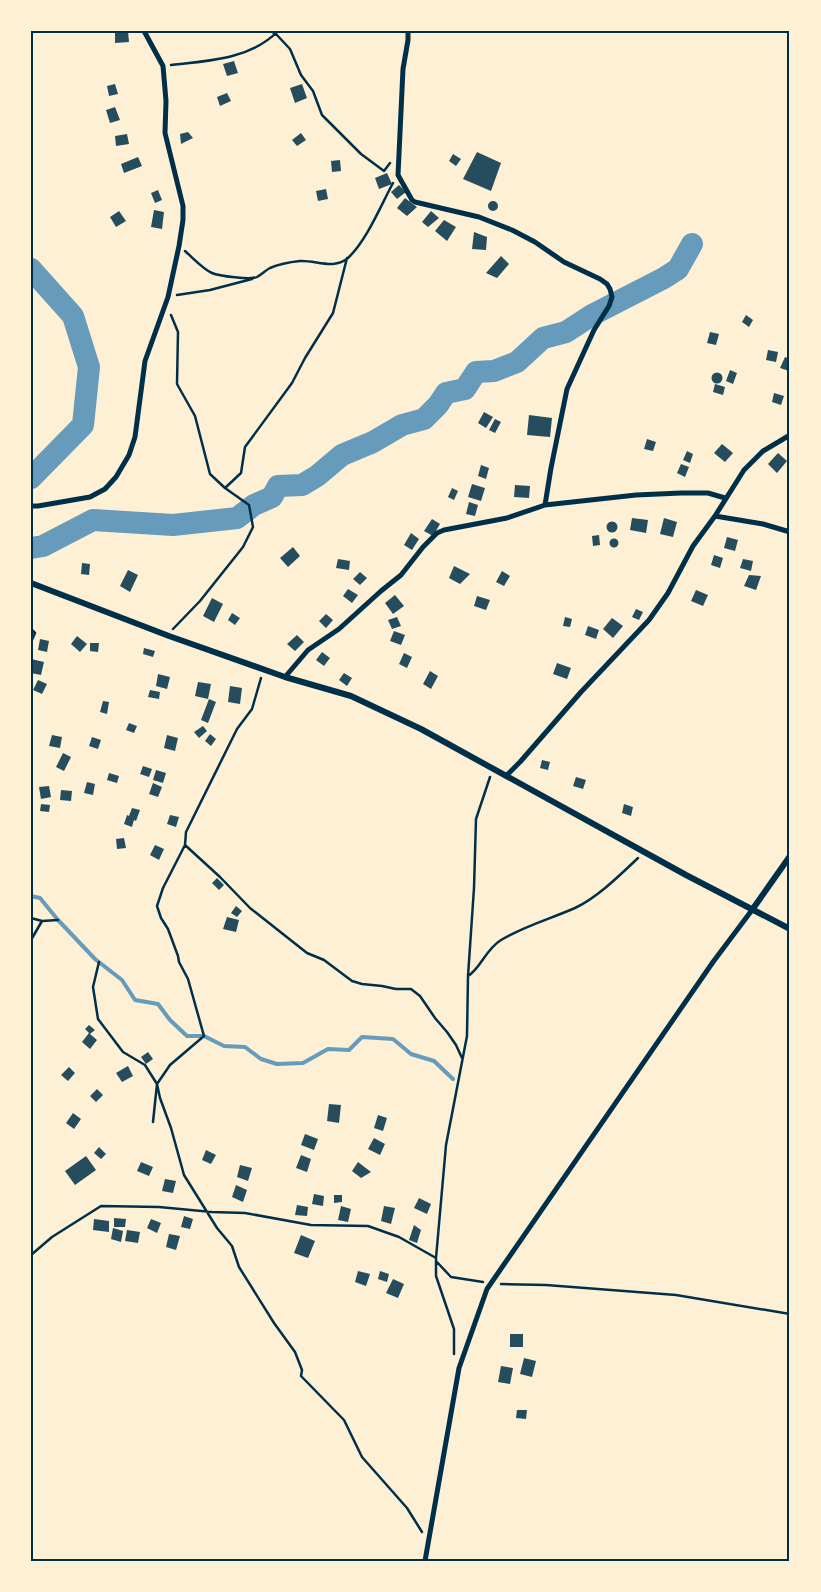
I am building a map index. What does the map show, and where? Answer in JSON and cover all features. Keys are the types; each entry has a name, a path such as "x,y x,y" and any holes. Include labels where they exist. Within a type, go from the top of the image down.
{"street":[{"path":"31,506 90,496 105,489 116,477 129,455 135,437 145,362 167,299 183,220 183,206 165,133 166,101 162,66 144,31"},
{"path":"408,31 403,69 398,175 410,196 415,202 479,217 512,230 535,242 564,262 600,279 607,284 610,290 612,297 610,306 594,330 567,389 550,468 545,505"},
{"path":"506,776 581,692 650,620 668,593 693,546 715,516 744,470 774,443 790,434"},
{"path":"285,677 308,650 340,629 401,575 423,546 437,533 450,528 513,517 545,505 636,495 681,493 708,494 725,498"},
{"path":"715,516 763,524 790,532"},
{"path":"31,583 121,619 285,677 351,696 421,729 790,929"},
{"path":"425,1561 459,1368 469,1335 490,1283 563,1182 696,987 790,856"}],"path":[{"path":"270,31 277,33 290,49 301,76 313,91 322,115 361,154 384,171 398,151"},
{"path":"162,66 211,61 244,54 277,33"},
{"path":"225,488 241,473 245,447 292,382 304,358 333,314 347,258 374,221 398,175"},
{"path":"179,246 212,273 256,278"},
{"path":"173,629 200,601 243,547 253,528 249,505 225,488 210,474 194,416 177,384 178,332 167,299 256,278 269,268 290,262 308,260 323,264 336,264 347,258"},
{"path":"31,629 34,633 31,642"},
{"path":"153,1122 157,1084 170,1065 204,1036 188,979 179,962 168,929 161,918 157,906 163,888 185,845 186,832 237,729 252,709 260,687 263,669"},
{"path":"454,1358 454,1329 436,1276 436,1259 446,1145 467,1036 476,819 493,769"},
{"path":"185,845 250,908 306,953 319,957 352,981 396,989 412,989 420,996 447,1032 463,1060"},
{"path":"468,976 474,972 493,946 533,924 577,907 621,875 644,851"},
{"path":"31,918 42,921 58,920"},
{"path":"31,940 42,921"},
{"path":"99,962 94,987 98,1019 123,1052 145,1064 157,1084 184,1176 217,1228 232,1246 239,1267 274,1323 295,1352 302,1370 302,1376 344,1420 362,1457 417,1521 428,1544"},
{"path":"31,1255 52,1237 101,1206 159,1207 245,1213 311,1225 368,1226 399,1237 431,1255 451,1277 490,1283 546,1285 676,1295 790,1314"}],"building":[{"path":"115,31 128,31 129,42 115,43"},
{"path":"234,61 238,73 227,76 223,64"},
{"path":"115,84 118,94 109,96 107,86"},
{"path":"302,84 307,98 295,103 290,88"},
{"path":"227,93 231,101 220,106 217,97"},
{"path":"115,107 120,120 110,123 106,110"},
{"path":"188,132 193,138 181,144 180,134"},
{"path":"301,133 306,140 297,146 292,140"},
{"path":"127,134 129,144 116,146 115,136"},
{"path":"477,152 501,163 491,191 463,179"},
{"path":"453,154 461,159 456,166 449,161"},
{"path":"138,157 142,166 124,173 121,164"},
{"path":"340,160 341,171 332,172 331,161"},
{"path":"387,173 392,184 379,189 375,178"},
{"path":"399,185 406,192 397,199 391,192"},
{"path":"326,189 328,199 318,201 316,191"},
{"path":"158,190 162,200 155,203 151,193"},
{"path":"405,198 417,207 407,216 397,208"},
{"path":"491,201 495,201 498,206 497,210 491,211 488,208 488,204"},
{"path":"154,210 164,212 162,229 151,227"},
{"path":"119,211 126,221 116,227 110,217"},
{"path":"431,211 439,218 428,227 422,222"},
{"path":"444,220 456,227 447,241 435,231"},
{"path":"474,232 487,237 486,250 472,249"},
{"path":"501,256 509,264 497,278 486,273"},
{"path":"746,315 753,320 749,327 742,322"},
{"path":"710,332 719,334 716,345 707,343"},
{"path":"768,350 778,352 776,362 766,360"},
{"path":"785,357 790,359 789,371 780,368"},
{"path":"730,370 737,373 733,384 726,381"},
{"path":"715,373 719,373 722,378 721,382 715,383 712,380 712,376"},
{"path":"715,384 725,387 723,395 713,392"},
{"path":"774,393 784,396 781,405 772,402"},
{"path":"484,412 493,417 486,428 478,423"},
{"path":"529,415 552,418 550,437 527,435"},
{"path":"495,419 501,422 495,433 489,430"},
{"path":"647,439 656,442 653,451 644,449"},
{"path":"722,444 733,453 725,462 714,453"},
{"path":"687,451 693,454 690,463 683,460"},
{"path":"778,453 787,461 777,473 768,464"},
{"path":"681,464 689,467 685,477 677,473"},
{"path":"481,465 489,468 486,479 478,476"},
{"path":"472,484 485,488 481,501 468,497"},
{"path":"515,485 530,486 529,498 514,497"},
{"path":"452,488 458,491 454,500 448,497"},
{"path":"469,502 478,505 475,516 466,514"},
{"path":"632,518 648,520 646,533 630,530"},
{"path":"664,518 677,522 673,537 660,534"},
{"path":"432,519 440,524 433,536 424,531"},
{"path":"612,521 618,527 612,533 606,527"},
{"path":"411,533 419,539 412,550 404,545"},
{"path":"599,535 600,545 593,546 592,536"},
{"path":"727,537 738,540 735,551 724,548"},
{"path":"614,538 619,543 614,548 609,543"},
{"path":"293,547 300,556 288,567 280,558"},
{"path":"714,555 723,558 720,568 711,565"},
{"path":"338,559 350,561 349,570 336,568"},
{"path":"743,559 753,561 751,571 740,568"},
{"path":"82,563 90,564 89,575 81,574"},
{"path":"454,566 470,574 460,584 449,578"},
{"path":"128,570 138,575 130,592 120,586"},
{"path":"502,571 510,576 504,586 496,582"},
{"path":"360,572 367,578 360,585 353,579"},
{"path":"749,575 761,576 756,590 744,586"},
{"path":"348,589 358,595 352,603 343,596"},
{"path":"696,590 708,595 703,606 691,601"},
{"path":"395,595 404,606 393,614 385,603"},
{"path":"477,596 490,600 486,610 474,606"},
{"path":"212,598 223,604 214,622 203,616"},
{"path":"636,609 643,612 639,620 632,617"},
{"path":"232,613 240,618 235,625 228,620"},
{"path":"326,614 333,620 326,628 319,621"},
{"path":"397,617 401,626 392,629 388,620"},
{"path":"565,617 572,619 570,627 563,626"},
{"path":"612,618 623,626 613,638 603,629"},
{"path":"588,626 599,630 596,639 585,635"},
{"path":"394,631 405,635 401,645 390,641"},
{"path":"297,635 304,642 295,651 287,644"},
{"path":"77,636 87,644 80,652 71,644"},
{"path":"40,639 49,641 47,652 38,650"},
{"path":"90,643 99,643 98,652 90,651"},
{"path":"144,648 155,651 153,657 143,654"},
{"path":"322,652 330,658 324,666 316,660"},
{"path":"404,653 412,657 407,668 399,664"},
{"path":"31,659 44,662 41,675 31,673"},
{"path":"557,663 571,668 567,679 553,674"},
{"path":"430,671 438,676 431,689 423,684"},
{"path":"344,673 352,678 347,686 339,680"},
{"path":"158,674 170,677 167,689 156,686"},
{"path":"38,680 47,684 42,694 33,690"},
{"path":"198,682 211,684 208,699 195,696"},
{"path":"230,686 242,688 240,704 228,702"},
{"path":"150,690 160,692 159,699 148,697"},
{"path":"209,699 216,702 208,723 201,720"},
{"path":"103,701 109,702 107,714 100,712"},
{"path":"129,723 137,726 134,733 126,730"},
{"path":"203,726 207,731 199,738 194,732"},
{"path":"210,734 216,739 211,746 205,741"},
{"path":"52,735 62,737 60,748 49,746"},
{"path":"167,735 178,738 175,751 164,748"},
{"path":"92,737 101,740 98,749 89,746"},
{"path":"63,753 71,757 64,771 56,767"},
{"path":"542,760 550,762 548,770 540,768"},
{"path":"143,766 152,769 149,777 140,774"},
{"path":"156,770 166,773 163,783 153,780"},
{"path":"109,773 119,776 117,783 107,780"},
{"path":"576,777 586,780 583,789 573,786"},
{"path":"87,782 95,784 93,795 84,793"},
{"path":"153,783 162,787 158,797 149,794"},
{"path":"49,786 51,797 41,799 39,787"},
{"path":"61,790 72,791 71,801 60,800"},
{"path":"41,804 50,805 49,812 40,811"},
{"path":"624,804 633,807 631,816 622,813"},
{"path":"132,808 140,810 132,827 124,824"},
{"path":"170,815 179,817 176,827 167,824"},
{"path":"124,838 126,848 117,849 116,839"},
{"path":"155,845 164,849 159,860 150,855"},
{"path":"217,878 224,885 219,890 212,883"},
{"path":"236,906 242,911 237,917 231,913"},
{"path":"227,917 239,920 236,932 223,929"},
{"path":"89,1025 95,1030 90,1034 97,1040 90,1049 82,1042 89,1033 85,1029"},
{"path":"148,1052 153,1059 146,1064 141,1057"},
{"path":"128,1066 133,1076 122,1082 116,1073"},
{"path":"69,1067 75,1073 68,1081 61,1075"},
{"path":"97,1089 103,1095 96,1102 90,1096"},
{"path":"329,1104 341,1105 339,1123 327,1121"},
{"path":"73,1113 81,1119 74,1129 66,1123"},
{"path":"378,1115 387,1118 383,1131 374,1128"},
{"path":"305,1134 318,1139 314,1150 301,1145"},
{"path":"374,1138 385,1144 380,1155 368,1149"},
{"path":"99,1147 106,1154 101,1159 94,1153"},
{"path":"206,1150 216,1155 211,1164 202,1160"},
{"path":"301,1155 311,1159 307,1172 296,1168"},
{"path":"86,1156 96,1170 75,1185 65,1171"},
{"path":"141,1162 153,1167 149,1176 137,1171"},
{"path":"358,1162 371,1172 361,1178 352,1171"},
{"path":"240,1165 252,1168 248,1181 237,1177"},
{"path":"165,1179 176,1181 173,1193 162,1191"},
{"path":"236,1185 247,1190 243,1202 232,1197"},
{"path":"314,1194 324,1196 323,1206 312,1204"},
{"path":"334,1195 342,1195 342,1202 334,1203"},
{"path":"419,1198 431,1204 427,1214 414,1208"},
{"path":"297,1205 308,1207 307,1216 295,1215"},
{"path":"341,1206 351,1209 348,1222 338,1220"},
{"path":"384,1206 395,1208 391,1224 381,1221"},
{"path":"184,1216 193,1219 190,1229 181,1227"},
{"path":"114,1218 126,1219 125,1227 114,1227"},
{"path":"94,1219 109,1221 109,1232 93,1230"},
{"path":"151,1219 161,1223 157,1233 147,1228"},
{"path":"414,1225 421,1230 417,1243 409,1240"},
{"path":"113,1228 123,1231 121,1242 111,1239"},
{"path":"127,1230 140,1232 138,1243 125,1241"},
{"path":"169,1234 180,1236 176,1250 166,1247"},
{"path":"301,1235 315,1241 308,1258 294,1253"},
{"path":"358,1271 370,1274 366,1286 355,1282"},
{"path":"380,1271 389,1274 387,1282 378,1279"},
{"path":"393,1279 404,1284 398,1298 386,1293"},
{"path":"510,1334 523,1334 523,1347 510,1347"},
{"path":"524,1358 536,1361 532,1377 520,1374"},
{"path":"501,1366 513,1368 510,1384 498,1382"},
{"path":"517,1410 527,1410 526,1419 516,1418"}],"waterway":[{"path":"31,548 43,546 93,520 173,525 237,518 254,505 272,497 278,486 302,485 317,476 342,455 373,442 402,425 424,419 438,405 446,393 465,389 476,372 494,371 517,362 543,338 566,332 592,315 664,278 678,269 692,244"},
{"path":"31,269 73,316 89,367 83,425 31,478"},
{"path":"31,896 40,898 95,959 122,980 135,1000 158,1004 170,1020 187,1036 204,1036 224,1046 245,1047 261,1059 277,1064 303,1063 328,1049 349,1050 362,1037 393,1039 411,1054 434,1061 453,1079"}]}
